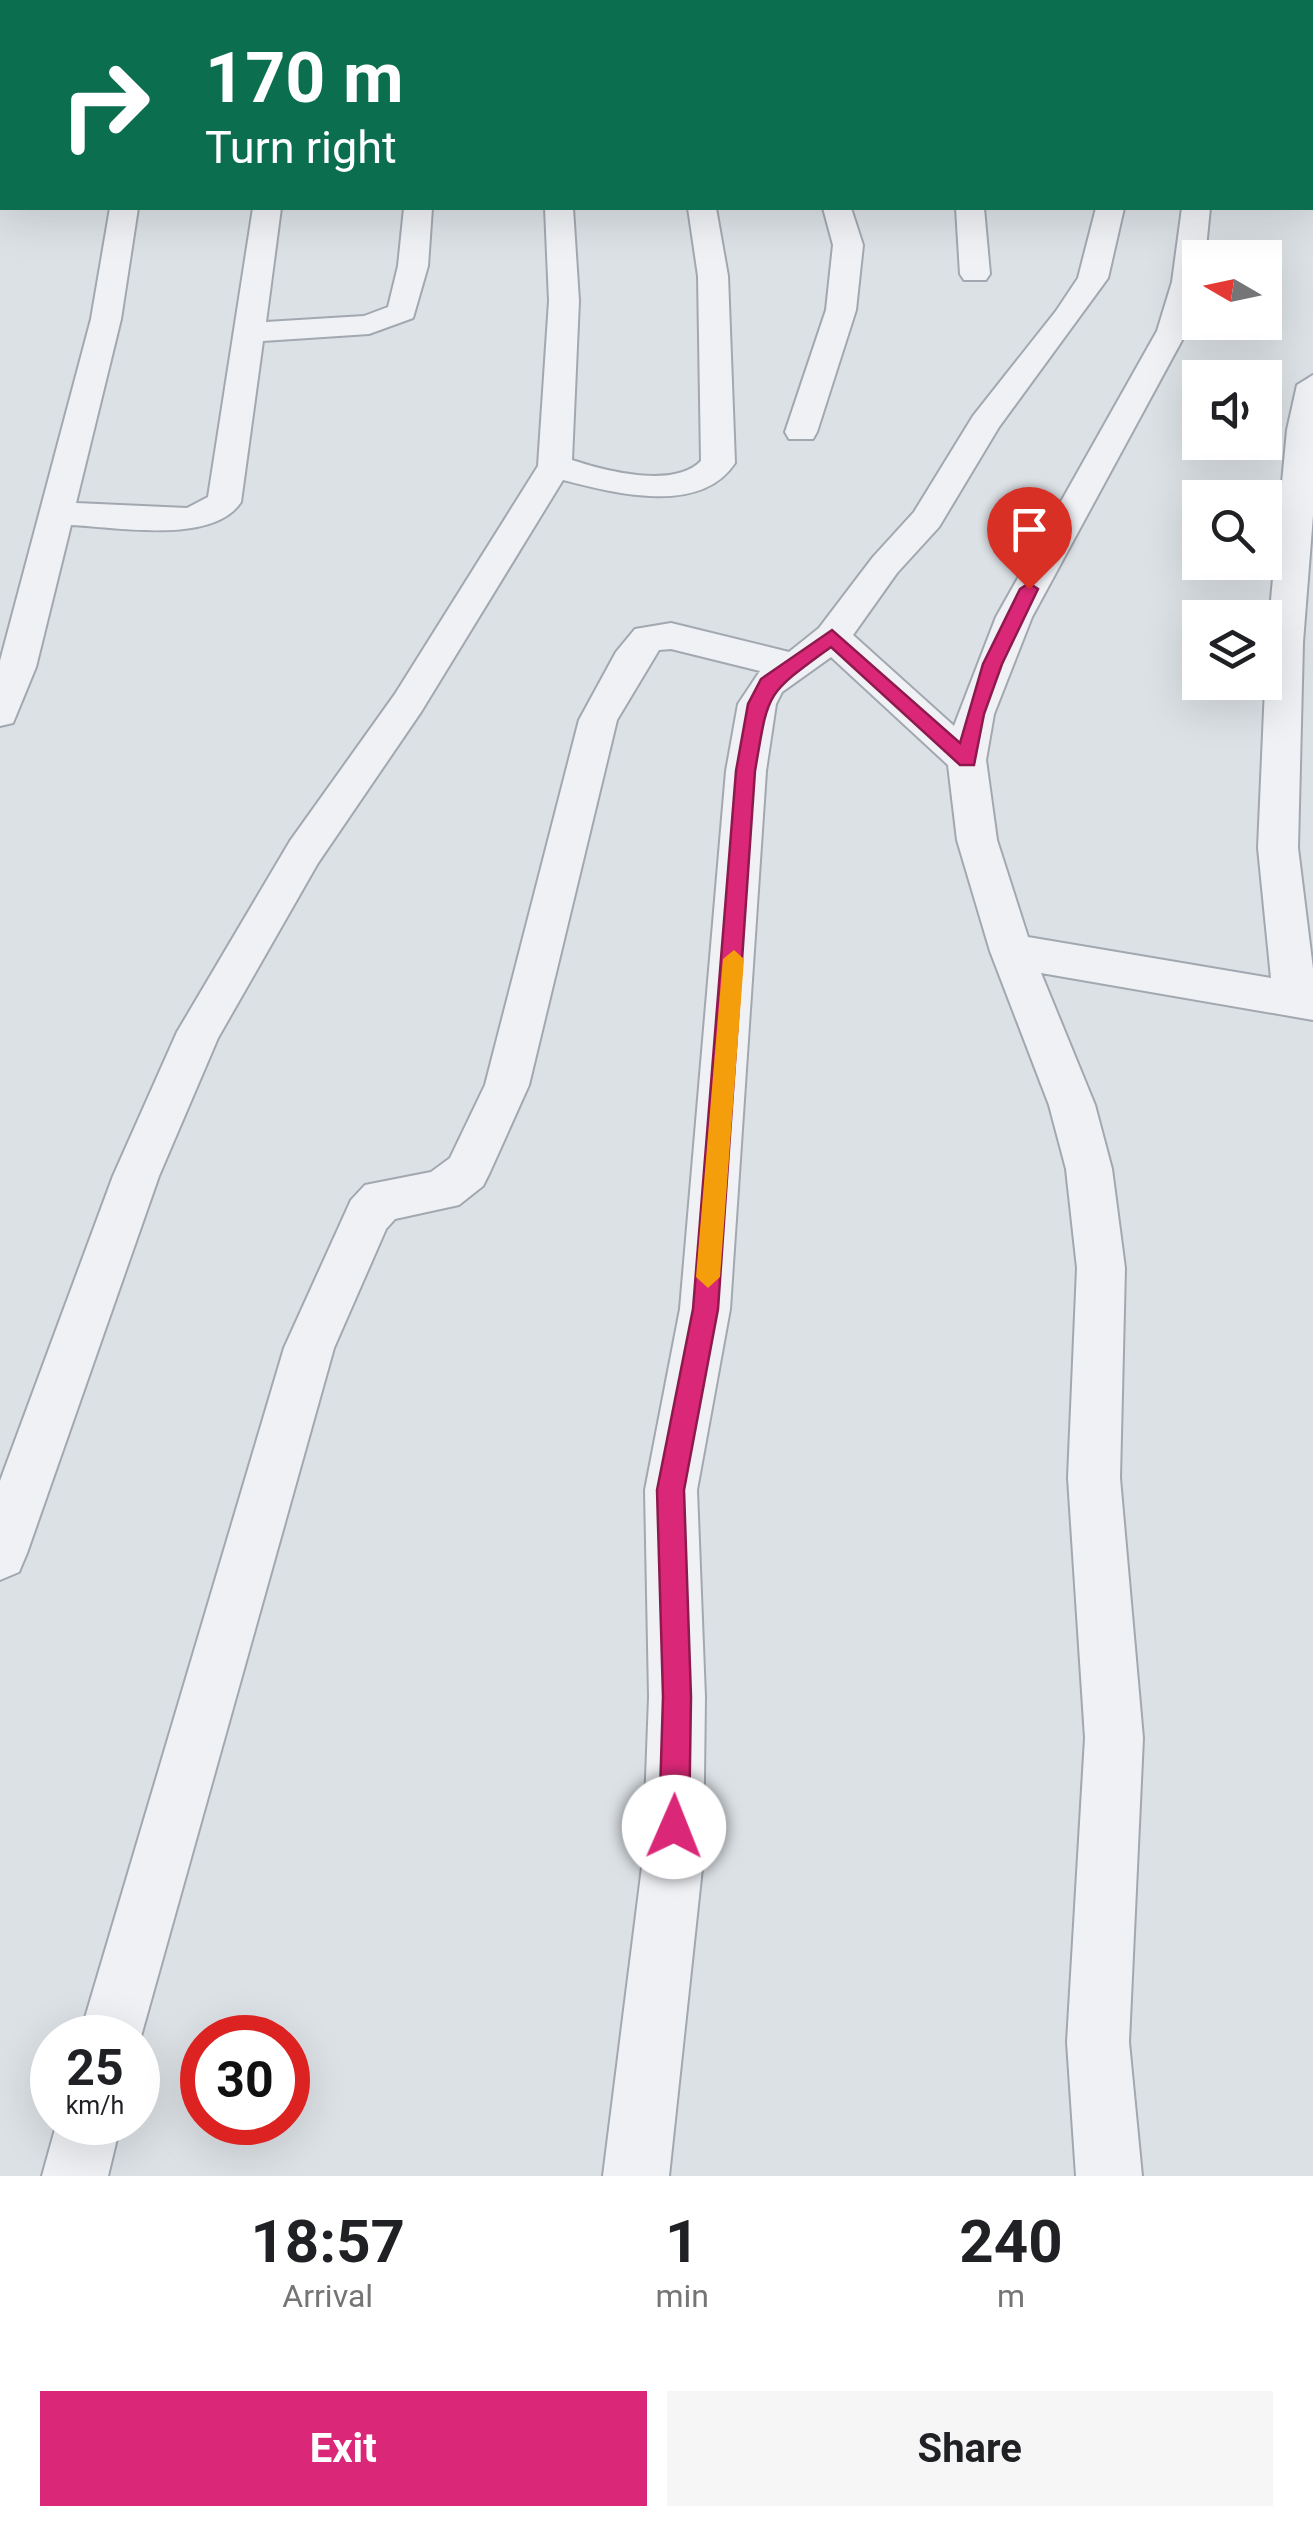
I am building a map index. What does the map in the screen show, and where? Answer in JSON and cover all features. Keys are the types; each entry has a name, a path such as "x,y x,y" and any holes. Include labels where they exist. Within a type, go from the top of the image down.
{"street":[{"path":"0,713 18,667 106,319 124,210"},
{"path":"57,513 192,519 224,502 252,332 267,210"},
{"path":"252,332 369,325 402,312 413,266 418,210"},
{"path":"0,1553 136,1176 199,1032 304,852 408,703 555,466 564,301 559,210"},
{"path":"555,466 624,485 696,480 714,472 718,463 712,276 702,210"},
{"path":"801,432 840,310 848,245 837,210"},
{"path":"970,210 975,274"},
{"path":"636,2176 673,1859 677,1697 671,1490 705,1309 746,771 758,704 768,683 814,652 927,520 985,423 1084,291 1106,238 1110,210"},
{"path":"1109,2176 1098,2042 1114,1738 1094,1478 1102,1268 1089,1169 1072,1105 1011,951 977,840 967,760 975,714 1014,618 1172,330 1186,282 1196,210"},
{"path":"1011,951 1304,1001 1278,829 1285,642 1303,430 1313,385"},
{"path":"117,2015 308,1348 368,1214 382,1200 442,1190 467,1172 507,1085 598,720 630,662 648,638 671,636 814,652 967,760"},
{"path":"75,2176 83,2145"}],"slow traffic":[{"path":"708,1277 734,959"}],"route":[{"path":"674,1827 677,1697 671,1490 693,1390 705,1309 746,771 758,704 768,683 832,637 874,670 967,760 975,714 992,664 1029,589"}]}
